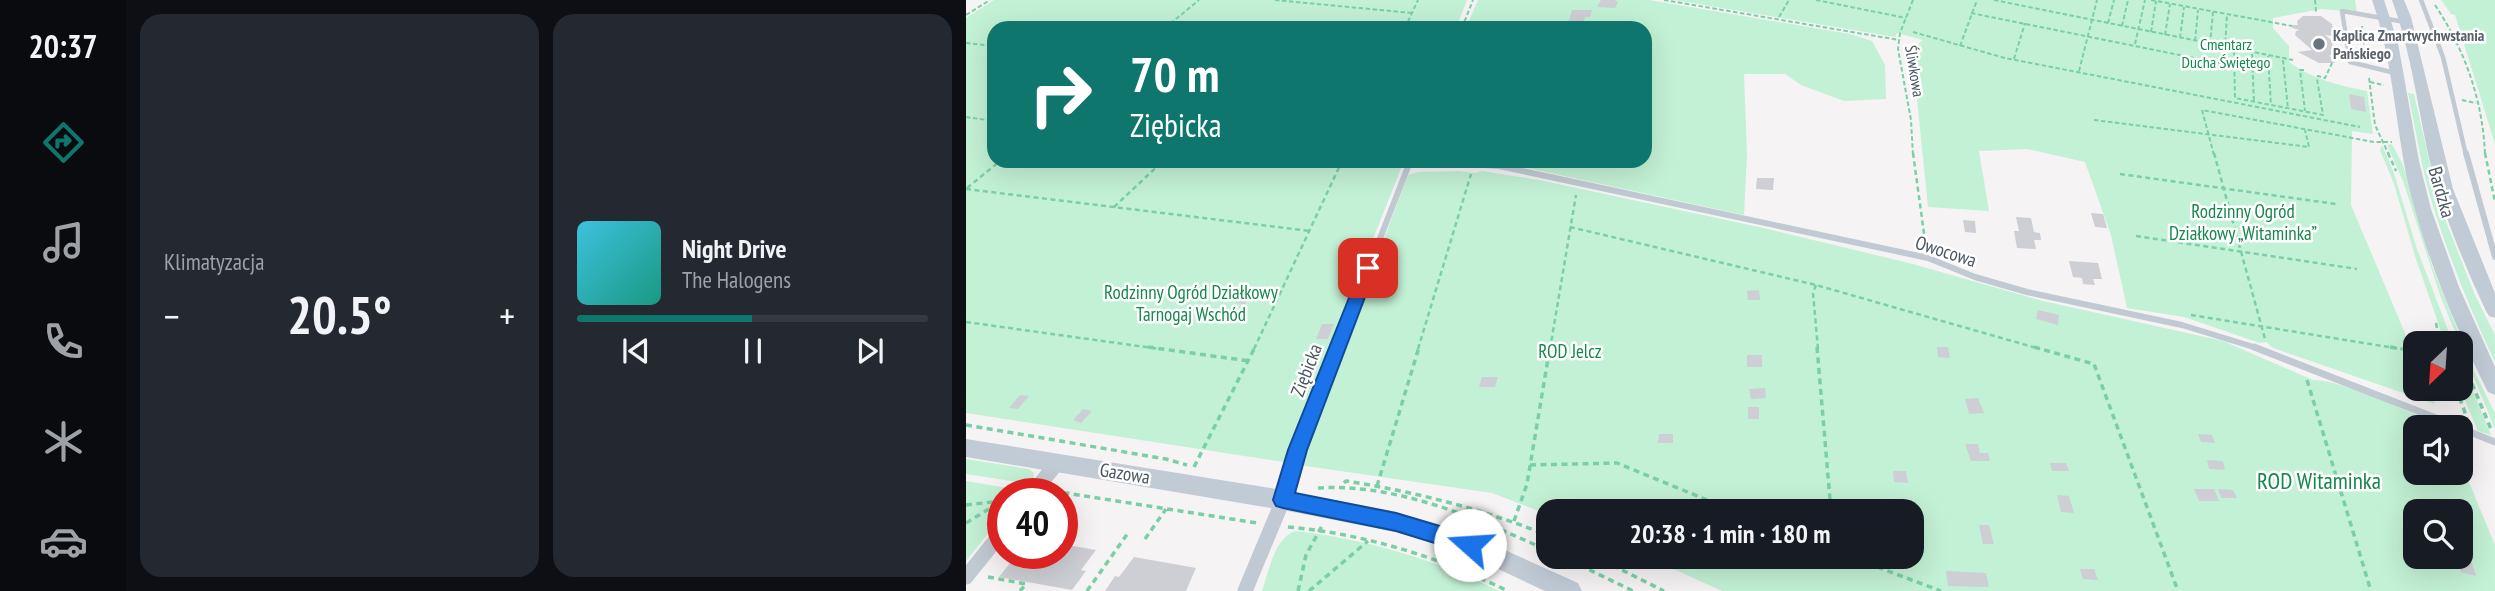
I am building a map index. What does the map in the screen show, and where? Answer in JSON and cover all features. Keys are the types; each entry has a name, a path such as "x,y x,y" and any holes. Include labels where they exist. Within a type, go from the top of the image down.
{"main road":[{"name":"Bardzka","path":"2378,0 2385,18 2417,187 2465,323 2495,387"},
{"name":"Bardzka","path":"2398,0 2406,22 2445,190 2472,265 2495,312"},
{"name":"Gazowa","path":"966,448 1283,500 1434,532 1470,545 1570,591"}],"street":[{"path":"1047,478 1056,463"},
{"name":"Ziębicka","path":"1245,591 1283,500"},
{"path":"966,576 987,550"}],"lane":[{"path":"2421,0 2433,23 2442,51 2483,222 2495,257"},
{"path":"2395,73 2350,62 2342,11 2406,22"},
{"name":"Ziębicka","path":"1283,500 1298,450 1407,168"},
{"name":"Owocowa","path":"1508,168 1928,258 1975,277 2027,292 2182,325 2267,351 2430,415"},
{"name":"Owocowa","path":"2473,433 2495,442"}],"path":[{"path":"966,15 990,0"},
{"path":"1174,21 1199,0"},
{"path":"1275,0 1412,13"},
{"path":"1408,21 1418,0"},
{"path":"1465,21 1473,0"},
{"name":"Śliwkowa","path":"1664,0 1899,40 1898,49 1911,120 1914,171 1928,258"},
{"path":"1779,18 1789,0"},
{"path":"1816,0 1906,18"},
{"path":"1899,40 1913,0"},
{"path":"1960,47 1977,0"},
{"path":"1994,0 2293,60"},
{"path":"2020,4 2023,0"},
{"path":"2079,73 2097,0"},
{"path":"2108,23 2114,0"},
{"path":"2122,26 2128,0"},
{"path":"2134,46 2145,0"},
{"path":"2151,0 2292,26"},
{"path":"2315,0 2316,12"},
{"path":"2432,0 2457,38 2485,141 2482,146 2484,160 2495,202"},
{"path":"2151,32 2156,1"},
{"path":"2165,35 2170,4"},
{"path":"2180,38 2184,7"},
{"path":"2195,41 2198,9"},
{"path":"2210,44 2213,12"},
{"path":"1971,13 2224,64 2227,15"},
{"path":"2014,60 2025,23"},
{"path":"2362,24 2366,57"},
{"path":"1913,32 2014,60 2360,127"},
{"path":"966,43 987,45"},
{"path":"2234,50 2235,98 2323,115 2317,79 2318,76 2325,78 2332,63"},
{"path":"2252,53 2255,107"},
{"path":"2268,56 2271,105"},
{"path":"2283,59 2288,108"},
{"path":"2304,69 2300,70 2306,117"},
{"path":"2370,82 2381,84"},
{"path":"2266,342 2202,110 2374,142 2390,141 2408,145"},
{"path":"966,117 987,120"},
{"path":"2094,120 2309,147 2305,129"},
{"path":"966,188 991,168"},
{"path":"1114,207 1156,168"},
{"path":"1204,449 1249,361 1339,168"},
{"path":"1377,486 1472,173"},
{"path":"2120,174 2336,204"},
{"path":"966,188 1310,231"},
{"path":"1514,522 1522,504 1530,465 1577,188"},
{"path":"1570,228 1816,285 2094,364 2178,591"},
{"path":"2136,236 2357,269"},
{"path":"1816,285 1813,293 1830,499"},
{"path":"2185,314 2403,349"},
{"path":"966,322 1249,361"},
{"path":"2435,323 2437,331"},
{"path":"2306,377 2371,591"},
{"path":"2473,385 2494,436"},
{"path":"966,425 1166,459 1194,467"},
{"path":"1530,465 1617,463 1705,499"},
{"path":"1344,483 1346,481 1422,494 1536,531"},
{"path":"1334,485 1448,511 1480,521 1536,545"},
{"path":"1078,497 1261,524"},
{"path":"966,505 987,502"},
{"path":"1145,539 1166,509"},
{"path":"966,523 987,511"},
{"path":"1287,527 1320,530 1368,541 1451,565 1508,591"},
{"path":"1298,591 1306,555 1320,530"},
{"path":"1087,591 1128,533"},
{"path":"1309,591 1368,541"},
{"path":"1588,569 1633,591"},
{"path":"1620,569 1664,591"},
{"path":"1883,569 1941,591"},
{"path":"988,577 1026,584 1020,591"}],"green space":[{"name":"Rodzinny Ogród Działkowy Tarnogaj Wschód","path":"994,0 1467,0 1459,21 987,21 987,168 1401,168 1284,462 966,413 966,18"},
{"path":"1478,0 1649,0 1850,34 1872,41 1885,65 1886,99 1844,101 1801,85 1785,74 1744,74 1747,154 1744,215 1528,168 1652,168 1652,21 1469,21"},
{"path":"1675,0 2355,0 2357,12 2321,9 2273,18 2273,28 2289,46 2289,62 2317,78 2367,91 2373,134 2352,131 2351,205 2404,331 2403,393 2273,348 2266,342 2260,343 2184,317 2127,308 2111,235 2085,162 2027,149 1979,151 1989,211 1928,207 1912,50 1923,40 1897,33 1895,37"},
{"path":"2441,0 2495,0 2495,144 2455,15 2451,14"},
{"path":"2408,93 2414,94 2439,204 2475,295 2495,335 2495,362 2443,236 2429,192"},
{"path":"2392,144 2403,165 2432,266 2458,331 2455,331 2440,295 2403,181 2387,145"},
{"path":"2382,145 2448,331 2441,331 2394,184 2380,150"},
{"name":"ROD Jelcz","path":"1482,171 1539,180 1759,227 1909,263 2043,301 2223,341 2313,380 2359,391 2416,415 2403,415 2403,485 2470,485 2495,545 2495,591 1722,591 1673,569 1924,569 1924,499 1536,499 1536,510 1492,493 1299,465 1408,175 1418,172"},
{"path":"2473,368 2495,413 2495,429 2473,375"},
{"path":"2473,391 2491,435 2478,431 2465,401 2473,401"},
{"path":"966,459 1029,469 1034,473 1033,478 992,478 966,474"},
{"path":"966,481 987,484 987,535 966,561"},
{"path":"1296,531 1348,539 1400,552 1499,591 1262,591 1277,548"}],"building":[{"path":"1601,0 1618,2 1615,8 1597,7"},
{"path":"1572,10 1592,10 1590,17 1585,17 1584,21 1569,21"},
{"path":"2303,16 2321,16 2332,24 2334,36 2325,35 2335,43 2332,44 2335,56 2329,55 2335,63 2319,63 2298,52 2312,50 2295,35 2296,31 2300,30 2292,28 2292,25 2298,25 2297,21"},
{"path":"2349,94 2364,97 2366,112 2351,109"},
{"path":"1757,178 1774,178 1773,190 1756,189"},
{"path":"2091,213 2103,214 2107,228 2095,227"},
{"path":"2016,217 2031,218 2034,232 2040,233 2041,240 2034,240 2036,249 2017,248 2014,231 2019,231"},
{"path":"1963,220 1975,221 1976,233 1965,232"},
{"path":"2069,261 2098,263 2102,279 2093,279 2095,285 2083,284 2082,278 2073,277"},
{"path":"1221,289 1233,291 1221,300 1212,299"},
{"path":"1759,290 1760,300 1748,300 1747,291"},
{"path":"1244,293 1253,294 1245,304 1235,303"},
{"path":"2038,310 2059,315 2058,325 2036,319"},
{"path":"1322,324 1334,324 1328,339 1316,339"},
{"path":"1937,347 1948,347 1950,358 1938,357"},
{"path":"1747,355 1762,355 1762,367 1747,367"},
{"path":"1482,377 1498,377 1495,387 1479,387"},
{"path":"1765,388 1766,398 1751,399 1749,389"},
{"path":"1020,395 1029,396 1018,409 1009,408"},
{"path":"1978,398 1984,413 1969,414 1965,399"},
{"path":"1748,407 1759,407 1759,419 1748,419"},
{"path":"1083,409 1092,411 1081,423 1073,420"},
{"path":"1659,434 1673,434 1673,443 1658,443"},
{"path":"2198,434 2212,435 2215,443 2201,442"},
{"path":"1965,444 1978,444 1980,453 1988,453 1990,461 1971,461"},
{"path":"2207,460 2223,461 2225,470 2209,469"},
{"path":"2050,463 2066,463 2069,471 2052,471"},
{"path":"1893,471 1906,471 1908,483 1894,482"},
{"path":"2348,478 2363,482 2366,492 2350,489"},
{"path":"2194,489 2214,489 2219,501 2199,501"},
{"path":"2218,489 2233,490 2237,498 2221,498"},
{"path":"2057,495 2069,496 2074,513 2061,512"},
{"path":"1979,525 1989,525 1994,544 1983,544"},
{"path":"1078,547 1096,550 1081,570 1086,571 1072,590 999,577 1005,569 1078,569"},
{"path":"1134,557 1196,568 1186,591 1105,591 1115,576 1119,577"},
{"path":"2473,566 2476,576 2461,572 2460,569 2473,569"},
{"path":"2080,569 2094,569 2098,580 2083,579"},
{"path":"1946,571 1986,573 1989,587 1948,586"}],"place":[{"name":"Kaplica Zmartwychwstania Pańskiego","path":"2319,44"}],"route":[{"path":"1368,268 1298,450 1283,500 1396,522 1470,545"}],"park label":[{"name":"Cmentarz Ducha Świętego","path":"2226,53"},
{"name":"Rodzinny Ogród Działkowy „Witaminka”","path":"2243,222"},
{"name":"ROD Witaminka","path":"2319,480"}]}
